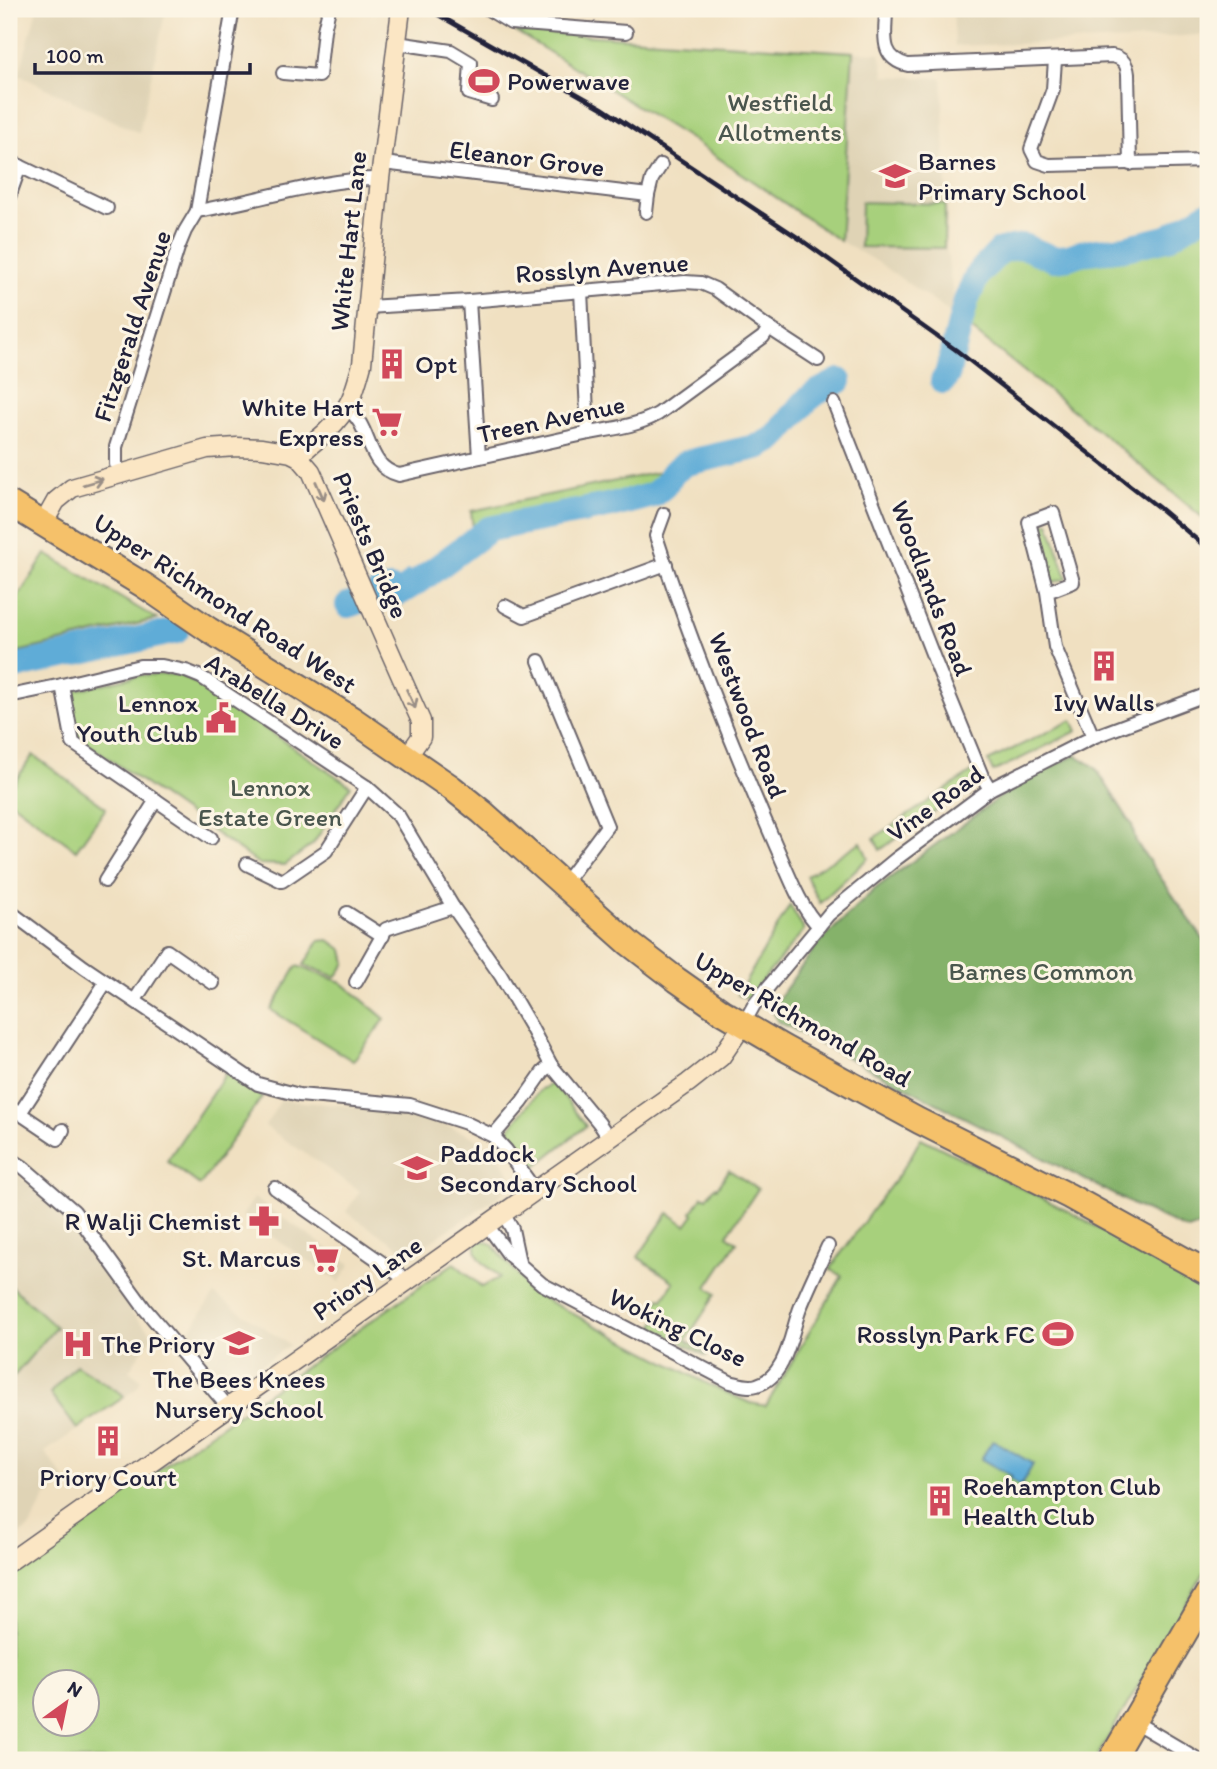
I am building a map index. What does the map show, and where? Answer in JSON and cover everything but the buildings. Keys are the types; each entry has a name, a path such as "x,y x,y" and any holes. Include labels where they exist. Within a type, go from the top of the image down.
{"highway":[{"name":"Upper Richmond Road West","path":"9,503 145,586 407,757"},
{"name":"Upper Richmond Road","path":"407,757 482,812 630,944 743,1025 908,1115 1069,1196 1208,1273"},
{"path":"1111,1760 1208,1593"}],"street":[{"path":"197,211 233,9"},
{"path":"283,73 318,76 329,9"},
{"name":"White Hart Lane","path":"299,457 347,409 355,392 362,364 381,171 401,9"},
{"path":"488,9 511,23 626,32"},
{"path":"886,9 887,51 892,59 900,64 1112,56 1119,58 1127,66 1128,74 1130,164"},
{"path":"397,43 451,51 471,63 469,93 492,100"},
{"path":"1055,60 1054,89 1031,149 1037,160 1049,165 1208,161"},
{"path":"9,197 14,164 107,208"},
{"path":"646,212 652,178 661,165"},
{"name":"Fitzgerald Avenue","path":"119,475 116,447 178,248 197,211 232,206 381,171"},
{"name":"Eleanor Grove","path":"381,171 648,195"},
{"name":"Rosslyn Avenue","path":"367,307 685,282 701,283 715,289 818,360"},
{"path":"580,291 588,433"},
{"path":"470,301 479,457"},
{"name":"Treen Avenue","path":"347,409 358,418 379,464 385,470 399,475 644,422 659,414 763,337 769,328"},
{"name":"Woodlands Road","path":"834,403 935,661 990,789"},
{"name":"Priests Bridge","path":"43,524 56,501 72,488 207,449 262,448 299,457 311,471 421,721 421,737 407,757"},
{"path":"1047,592 1073,582 1053,513 1029,522 1047,592 1055,647 1093,737"},
{"name":"Westwood Road","path":"664,514 656,536 741,766 797,893 819,926"},
{"path":"505,606 524,616 666,564"},
{"path":"539,661 607,826 563,885"},
{"name":"Arabella Drive","path":"9,696 140,666 162,666 186,671 201,677 367,787 398,815 453,907 501,976 551,1065 609,1138"},
{"path":"62,685 73,743 211,838"},
{"name":"Vine Road","path":"743,1025 754,1005 830,914 896,859 990,789 1093,737 1208,694"},
{"path":"247,864 282,881 326,851 367,787"},
{"path":"105,881 156,800"},
{"path":"356,982 386,929 453,907"},
{"path":"9,911 106,982 258,1084 299,1095 411,1105 466,1123 493,1136 535,1190"},
{"path":"347,913 383,936"},
{"path":"135,1000 167,951 213,983"},
{"path":"62,1130 58,1139 14,1109 106,982"},
{"name":"Priory Lane","path":"9,1562 406,1284 712,1065 723,1055 743,1025"},
{"path":"493,1136 551,1065"},
{"path":"9,1158 74,1211 145,1309 228,1408"},
{"path":"275,1188 401,1276 406,1284"},
{"path":"503,1213 512,1229 519,1262"},
{"name":"Woking Close","path":"486,1225 509,1255 555,1292 730,1382 744,1386 760,1384 773,1374 784,1358 800,1308 828,1246"},
{"path":"1133,1721 1199,1760"}],"shaded area":[{"path":"37,9 166,9 139,133 19,75"},
{"path":"953,9 1208,9 1208,34 1132,40 955,46"},
{"name":"Barnes Primary School","path":"853,52 880,53 885,76 942,78 947,221 945,238 956,317 879,263 840,241"},
{"name":"Paddock Secondary School","path":"281,1100 383,1109 432,1119 478,1139 501,1159 512,1178 500,1195 411,1255 346,1212 360,1191 265,1126"},
{"name":"The Priory","path":"9,1168 68,1216 133,1314 154,1336 129,1371 141,1380 136,1389 45,1452 67,1482 45,1498 30,1527 9,1543"},
{"path":"254,1198 351,1264 339,1282 242,1216"},
{"path":"214,1294 290,1345 234,1383 184,1339"}],"green space":[{"name":"Westfield Allotments","path":"515,31 853,52 840,241 692,140"},
{"path":"861,202 945,204 944,248 860,247"},
{"path":"1208,220 1208,522 966,325 976,294 987,274 1002,259 1011,255 1021,255 1056,266 1151,250 1177,242"},
{"path":"669,470 650,493 473,529 471,511"},
{"path":"1049,522 1067,578 1051,583 1035,527"},
{"path":"46,554 157,619 9,654 9,611"},
{"name":"Lennox Estate Green","path":"177,674 198,684 351,786 313,844 285,865 259,864 78,737 67,692 141,675"},
{"path":"1072,720 1077,731 993,772 988,761"},
{"path":"33,755 106,808 76,850 9,800 9,790"},
{"name":"Barnes Common","path":"1076,755 1095,767 1132,825 1136,842 1208,946 1208,1223 1188,1230 1134,1205 777,1021 772,1008 817,945 876,888 1022,781"},
{"path":"975,770 980,780 880,850 874,838"},
{"path":"861,842 868,858 820,903 806,876"},
{"path":"790,905 804,930 748,998 738,995"},
{"path":"329,940 343,950 346,963 336,977 304,965 319,941"},
{"path":"297,966 341,982 385,1019 353,1061 271,1010"},
{"path":"226,1073 262,1097 200,1185 167,1161"},
{"path":"551,1084 560,1091 586,1126 533,1168 509,1138 509,1129 541,1089"},
{"path":"921,1138 1066,1210 1208,1289 1208,1566 1095,1760 9,1760 9,1574 454,1263 482,1287 500,1277 480,1259 476,1243 483,1240 492,1244 526,1285 525,1289 714,1387 750,1403 766,1406 842,1276 830,1269 900,1173"},
{"path":"729,1170 758,1189 727,1235 737,1242 707,1287 716,1294 686,1340 707,1354 706,1356 653,1327 662,1313 654,1307 674,1282 638,1257 668,1213 686,1225 703,1196 707,1198 715,1187 717,1188"},
{"path":"9,1284 56,1327 9,1382"},
{"path":"76,1365 124,1397 77,1429 50,1393"}],"water":[{"path":"993,1440 1033,1464 1021,1486 1010,1479 1011,1476 981,1459"}],"waterway":[{"path":"943,381 947,375 966,301 978,274 1001,250 1023,246 1054,259 1125,248 1167,238 1208,213"},
{"path":"1001,250 1005,239"},
{"path":"378,593 390,589 401,592 489,529 653,495 686,463 760,446 773,439 806,401 839,381"},
{"path":"390,589 408,572"},
{"path":"348,605 356,602"},
{"path":"9,668 176,631"}],"railway":[{"path":"428,9 602,108 800,239 956,350 1208,549"}],"place":[{"name":"Powerwave","path":"484,81"},
{"name":"Barnes Primary School","path":"895,176"},
{"name":"Opt","path":"392,364"},
{"name":"White Hart Express","path":"387,422"},
{"name":"Ivy Walls","path":"1104,666"},
{"name":"Lennox Youth Club","path":"221,718"},
{"name":"Paddock Secondary School","path":"417,1168"},
{"name":"R Walji Chemist","path":"264,1221"},
{"name":"St. Marcus","path":"324,1258"},
{"name":"Rosslyn Park FC","path":"1058,1334"},
{"name":"The Bees Knees Nursery School","path":"239,1343"},
{"name":"The Priory","path":"78,1344"},
{"name":"Priory Court","path":"108,1441"},
{"name":"Roehampton Club Health Club","path":"940,1501"}]}
